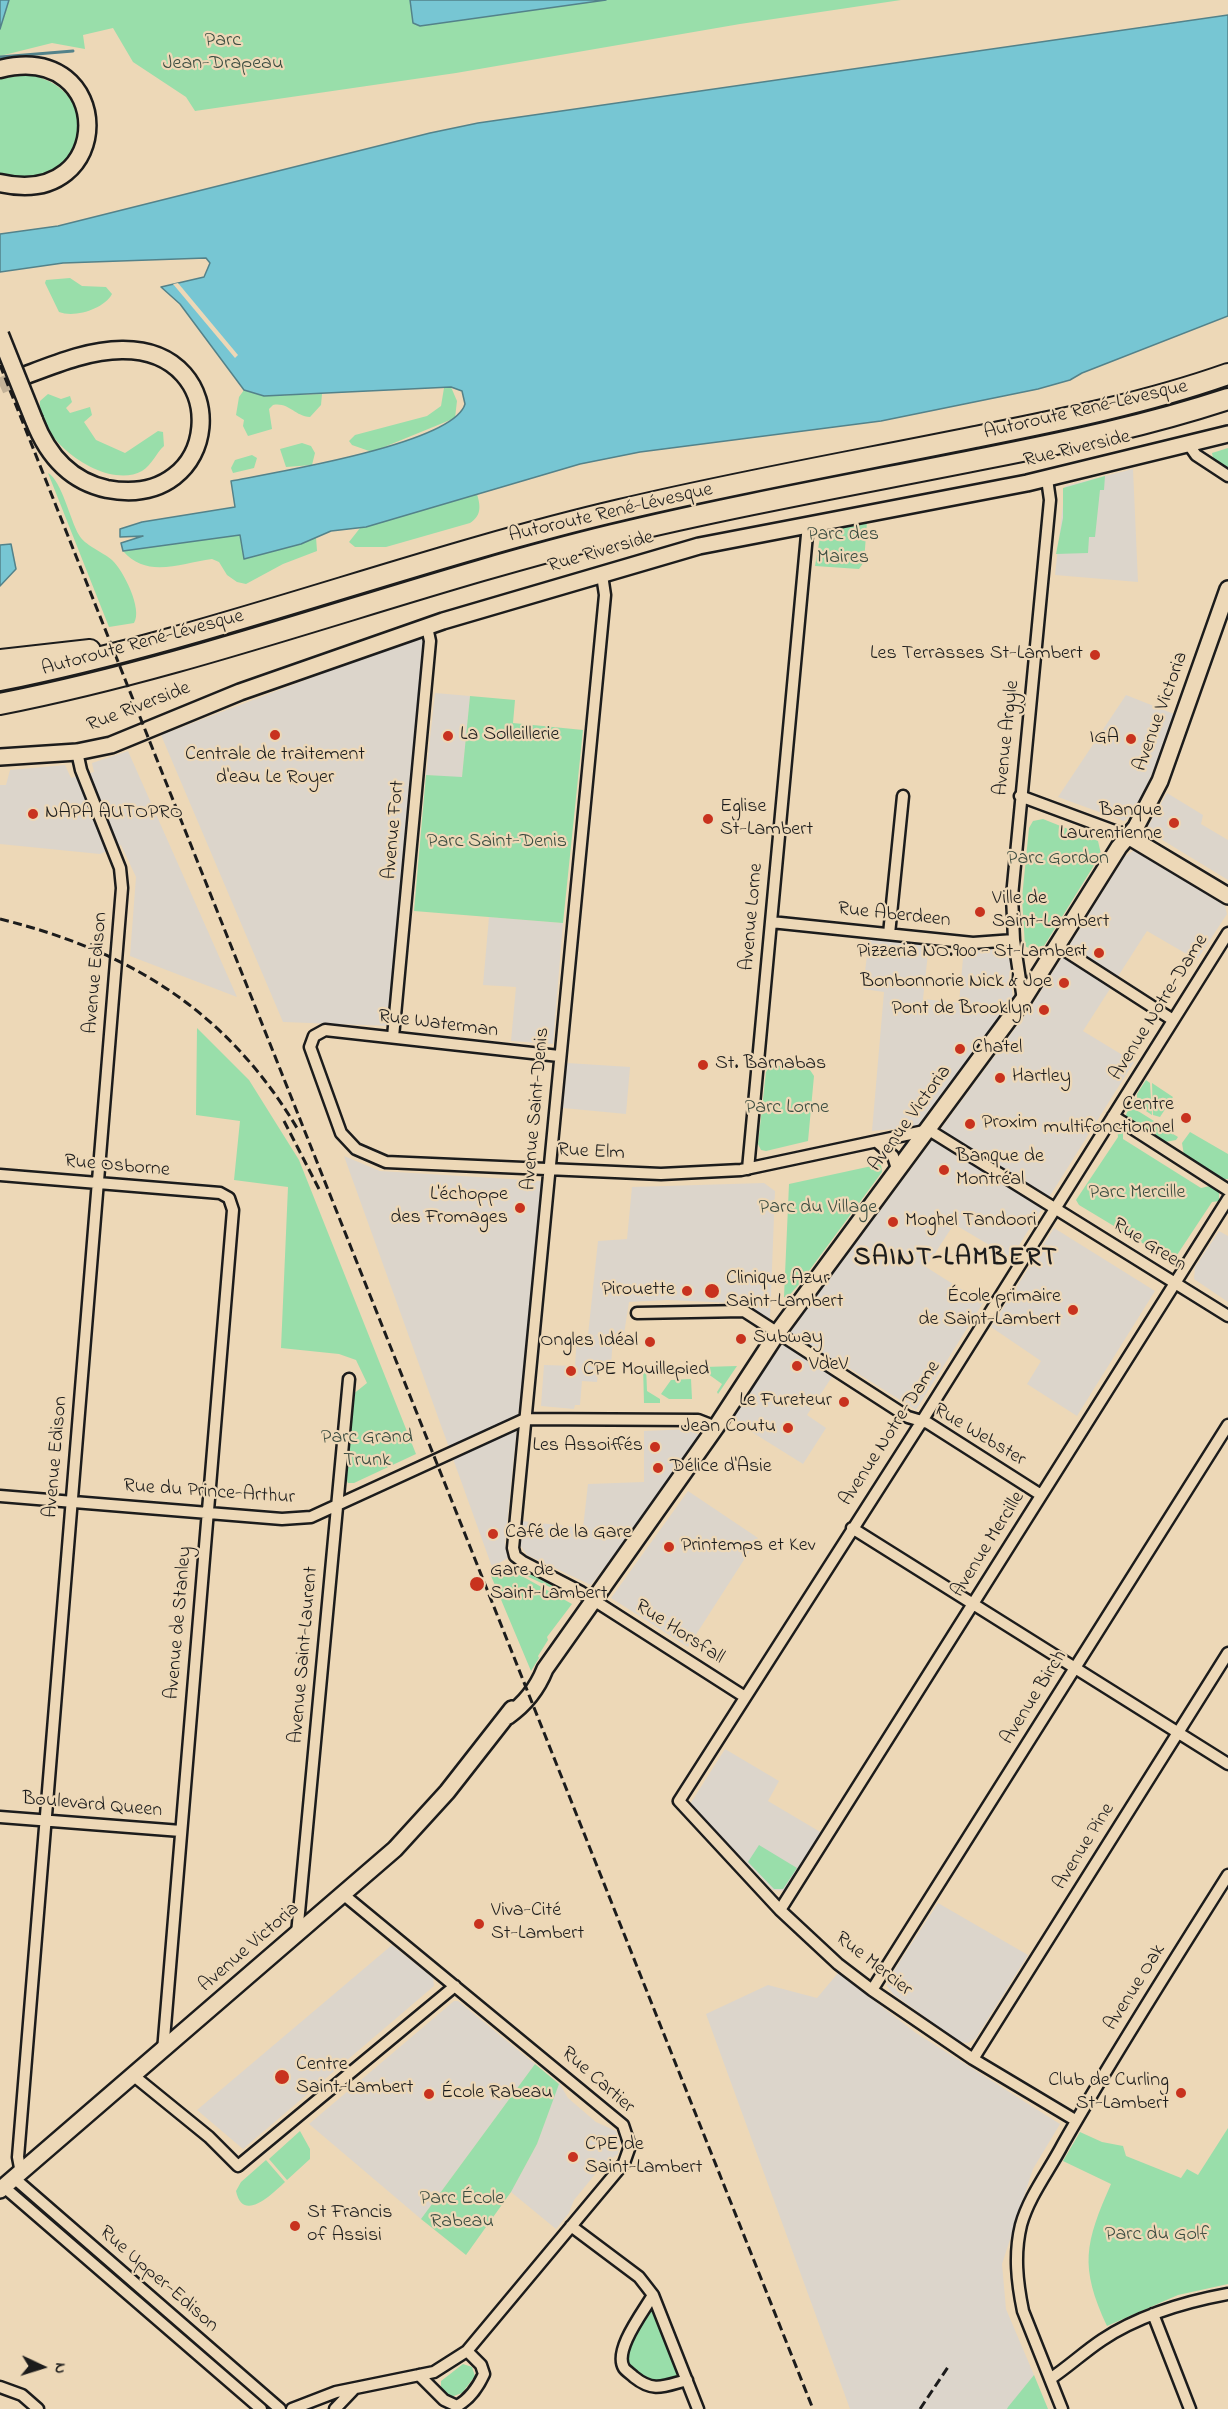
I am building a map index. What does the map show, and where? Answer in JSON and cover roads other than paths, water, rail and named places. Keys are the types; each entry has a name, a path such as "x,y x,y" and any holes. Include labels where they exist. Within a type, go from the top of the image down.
{"highway":[{"name":"Autoroute René-Lévesque","path":"0,680 156,644 513,537 622,509 1072,418 1223,375"},
{"name":"Autoroute René-Lévesque","path":"0,704 136,673 495,566 597,539 1079,440 1228,401"},
{"path":"0,660 156,644"}],"main road":[{"path":"0,69 31,65 54,71 79,91 88,117 87,137 81,156 61,177 33,187 0,183"},
{"path":"0,334 34,420 51,453 75,476 98,486 132,491 159,486 183,470 197,446 202,423 199,400 185,375 169,362 148,353 129,350 101,352 21,377"}],"street":[{"name":"Rue Riverside","path":"0,757 77,752 122,741 232,695 427,627 699,546 1047,479 1228,435"},
{"path":"1189,445 1196,455 1228,476"},
{"name":"Avenue Argyle","path":"1023,1000 1014,940 1012,896 1050,500 1047,479"},
{"name":"Avenue Lorne","path":"747,1169 808,524"},
{"name":"Avenue Saint-Denis","path":"594,1600 523,1562 513,1552 605,595 602,575"},
{"name":"Avenue Victoria","path":"10,2182 344,1895 414,1830 508,1716 516,1700 532,1679 545,1669 716,1427 778,1332 1023,1000 1128,836 1136,828 1160,781 1228,589"},
{"name":"Avenue Fort","path":"393,1037 430,641 427,627"},
{"name":"Avenue Edison","path":"10,2182 18,2157 122,883 120,868 81,770 77,752"},
{"path":"889,934 903,796"},
{"path":"1020,796 1128,836 1228,896"},
{"name":"Rue Aberdeen","path":"771,922 975,943 1014,940"},
{"name":"Avenue Notre-Dame","path":"678,1801 921,1421 1228,933"},
{"path":"1058,946 1173,1020"},
{"name":"Rue Waterman","path":"314,1035 325,1030 560,1056"},
{"name":"Rue Elm","path":"314,1035 310,1047 312,1057 341,1133 356,1149 386,1161 661,1174 747,1169 929,1130"},
{"path":"1113,1116 1228,1190"},
{"name":"Rue Green","path":"929,1130 1228,1316"},
{"path":"878,1142 893,1156 898,1172"},
{"name":"Rue Osborne","path":"0,1175 220,1193 229,1198"},
{"name":"Avenue de Stanley","path":"163,2051 233,1210 229,1198"},
{"name":"Avenue Mercille","path":"780,1910 1228,1199"},
{"name":"Rue Webster","path":"637,1313 744,1311 908,1417 921,1421 1041,1495"},
{"name":"Avenue Saint-Laurent","path":"297,1934 349,1379"},
{"name":"Rue du Prince-Arthur","path":"0,1496 282,1519 311,1517 337,1507 419,1465 525,1419 698,1420 716,1427"},
{"name":"Avenue Birch","path":"872,1990 1228,1425"},
{"path":"852,1528 1228,1764"},
{"name":"Rue Horsfall","path":"594,1600 745,1697"},
{"name":"Avenue Pine","path":"973,2059 1228,1653"},
{"name":"Rue Mercier","path":"678,1801 780,1910 872,1990 973,2059 1076,2120"},
{"name":"Boulevard Queen","path":"0,1817 181,1831"},
{"name":"Avenue Oak","path":"1062,2409 1023,2311 1017,2276 1017,2247 1032,2197 1076,2120 1228,1875"},
{"name":"Rue Cartier","path":"292,2409 336,2392 434,2372 467,2351 624,2163 630,2146 623,2125 344,1895"},
{"path":"134,2076 209,2137 238,2166 454,1986"},
{"name":"Rue Upper-Edison","path":"10,2182 261,2409"},
{"name":"Rue Upper-Edison","path":"10,2182 280,2409"},
{"path":"572,2226 639,2277 653,2295 698,2409"},
{"path":"1050,2379 1102,2340 1153,2314 1182,2304 1228,2294"},
{"path":"653,2295 623,2345 621,2358 624,2368 645,2386 653,2388 687,2380"},
{"path":"1153,2314 1190,2409"},
{"path":"419,2375 444,2400 457,2406 478,2387 484,2373 481,2365 467,2351"},
{"path":"0,2386 22,2395 38,2409"},
{"path":"335,2409 353,2390"}],"water":[{"path":"0,0 9,0 0,29"},
{"path":"410,0 606,0 420,26 413,23"},
{"path":"1228,15 1228,316 1082,373 1070,380 1038,389 881,421 640,452 580,464 366,527 331,531 301,544 244,559 240,535 123,551 121,543 143,536 120,537 120,529 142,522 235,507 231,481 359,455 430,432 453,418 465,404 462,391 451,387 264,396 244,390 180,304 161,287 204,277 210,263 206,258 63,263 0,272 0,234 58,226 430,133 478,123"},
{"path":"11,544 16,569 0,586 0,545"}],"waterway":[{"path":"0,57 73,51"}],"tunnel":[{"path":"0,386 21,377"}],"railway":[{"path":"0,365 813,2409"},
{"path":"0,919 47,932 91,949 133,968 171,992 207,1019 239,1050 269,1087 297,1128"},
{"path":"284,1121 321,1193"},
{"path":"920,2409 948,2367"}],"place":[{"name":"Les Terrasses St-Lambert","path":"1095,655"},
{"name":"Centrale de traitement d'eau Le Royer","path":"275,735"},
{"name":"La Solleillerie","path":"448,736"},
{"name":"IGA","path":"1131,739"},
{"name":"NAPA AUTOPRO","path":"33,814"},
{"name":"Eglise St-Lambert","path":"708,819"},
{"name":"Banque Laurentienne","path":"1174,823"},
{"name":"Ville de Saint-Lambert","path":"980,912"},
{"name":"Pizzeria NO.900 - St-Lambert","path":"1099,953"},
{"name":"Bonbonnorie Nick & Joe","path":"1064,983"},
{"name":"Pont de Brooklyn","path":"1044,1010"},
{"name":"Chatel","path":"960,1049"},
{"name":"St. Barnabas","path":"703,1065"},
{"name":"Hartley","path":"1000,1078"},
{"name":"Centre multifonctionnel","path":"1186,1118"},
{"name":"Proxim","path":"970,1124"},
{"name":"Banque de Montréal","path":"944,1170"},
{"name":"L'échoppe des Fromages","path":"520,1208"},
{"name":"Moghel Tandoori","path":"893,1222"},
{"name":"Pirouette","path":"687,1291"},
{"name":"Clinique Azur Saint-Lambert","path":"712,1291"},
{"name":"École primaire de Saint-Lambert","path":"1073,1310"},
{"name":"Subway","path":"741,1339"},
{"name":"Ongles Idéal","path":"650,1342"},
{"name":"VdeV","path":"797,1366"},
{"name":"CPE Mouillepied","path":"571,1371"},
{"name":"Le Fureteur","path":"844,1402"},
{"name":"Jean Coutu","path":"788,1428"},
{"name":"Les Assoiffés","path":"655,1447"},
{"name":"Délice d'Asie","path":"658,1468"},
{"name":"Café de la Gare","path":"493,1534"},
{"name":"Printemps et Kev","path":"669,1547"},
{"name":"Gare de Saint-Lambert","path":"477,1584"},
{"name":"Viva-Cité St-Lambert","path":"479,1924"},
{"name":"Centre Saint-Lambert","path":"282,2077"},
{"name":"Club de Curling St-Lambert","path":"1181,2093"},
{"name":"École Rabeau","path":"429,2094"},
{"name":"CPE de Saint-Lambert","path":"573,2157"},
{"name":"St Francis of Assisi","path":"295,2226"}],"district":[{"name":"SAINT-LAMBERT","path":"956,1260"}],"park label":[{"name":"Parc Jean-Drapeau","path":"223,54"},
{"name":"Parc des Maires","path":"843,548"},
{"name":"Parc Saint-Denis","path":"497,843"},
{"name":"Parc Gordon","path":"1058,860"},
{"name":"Parc Lorne","path":"787,1109"},
{"name":"Parc Mercille","path":"1137,1194"},
{"name":"Parc du Village","path":"818,1209"},
{"name":"Parc Grand Trunk","path":"367,1450"},
{"name":"Parc École Rabeau","path":"462,2212"},
{"name":"Parc du Golf","path":"1157,2236"}]}
